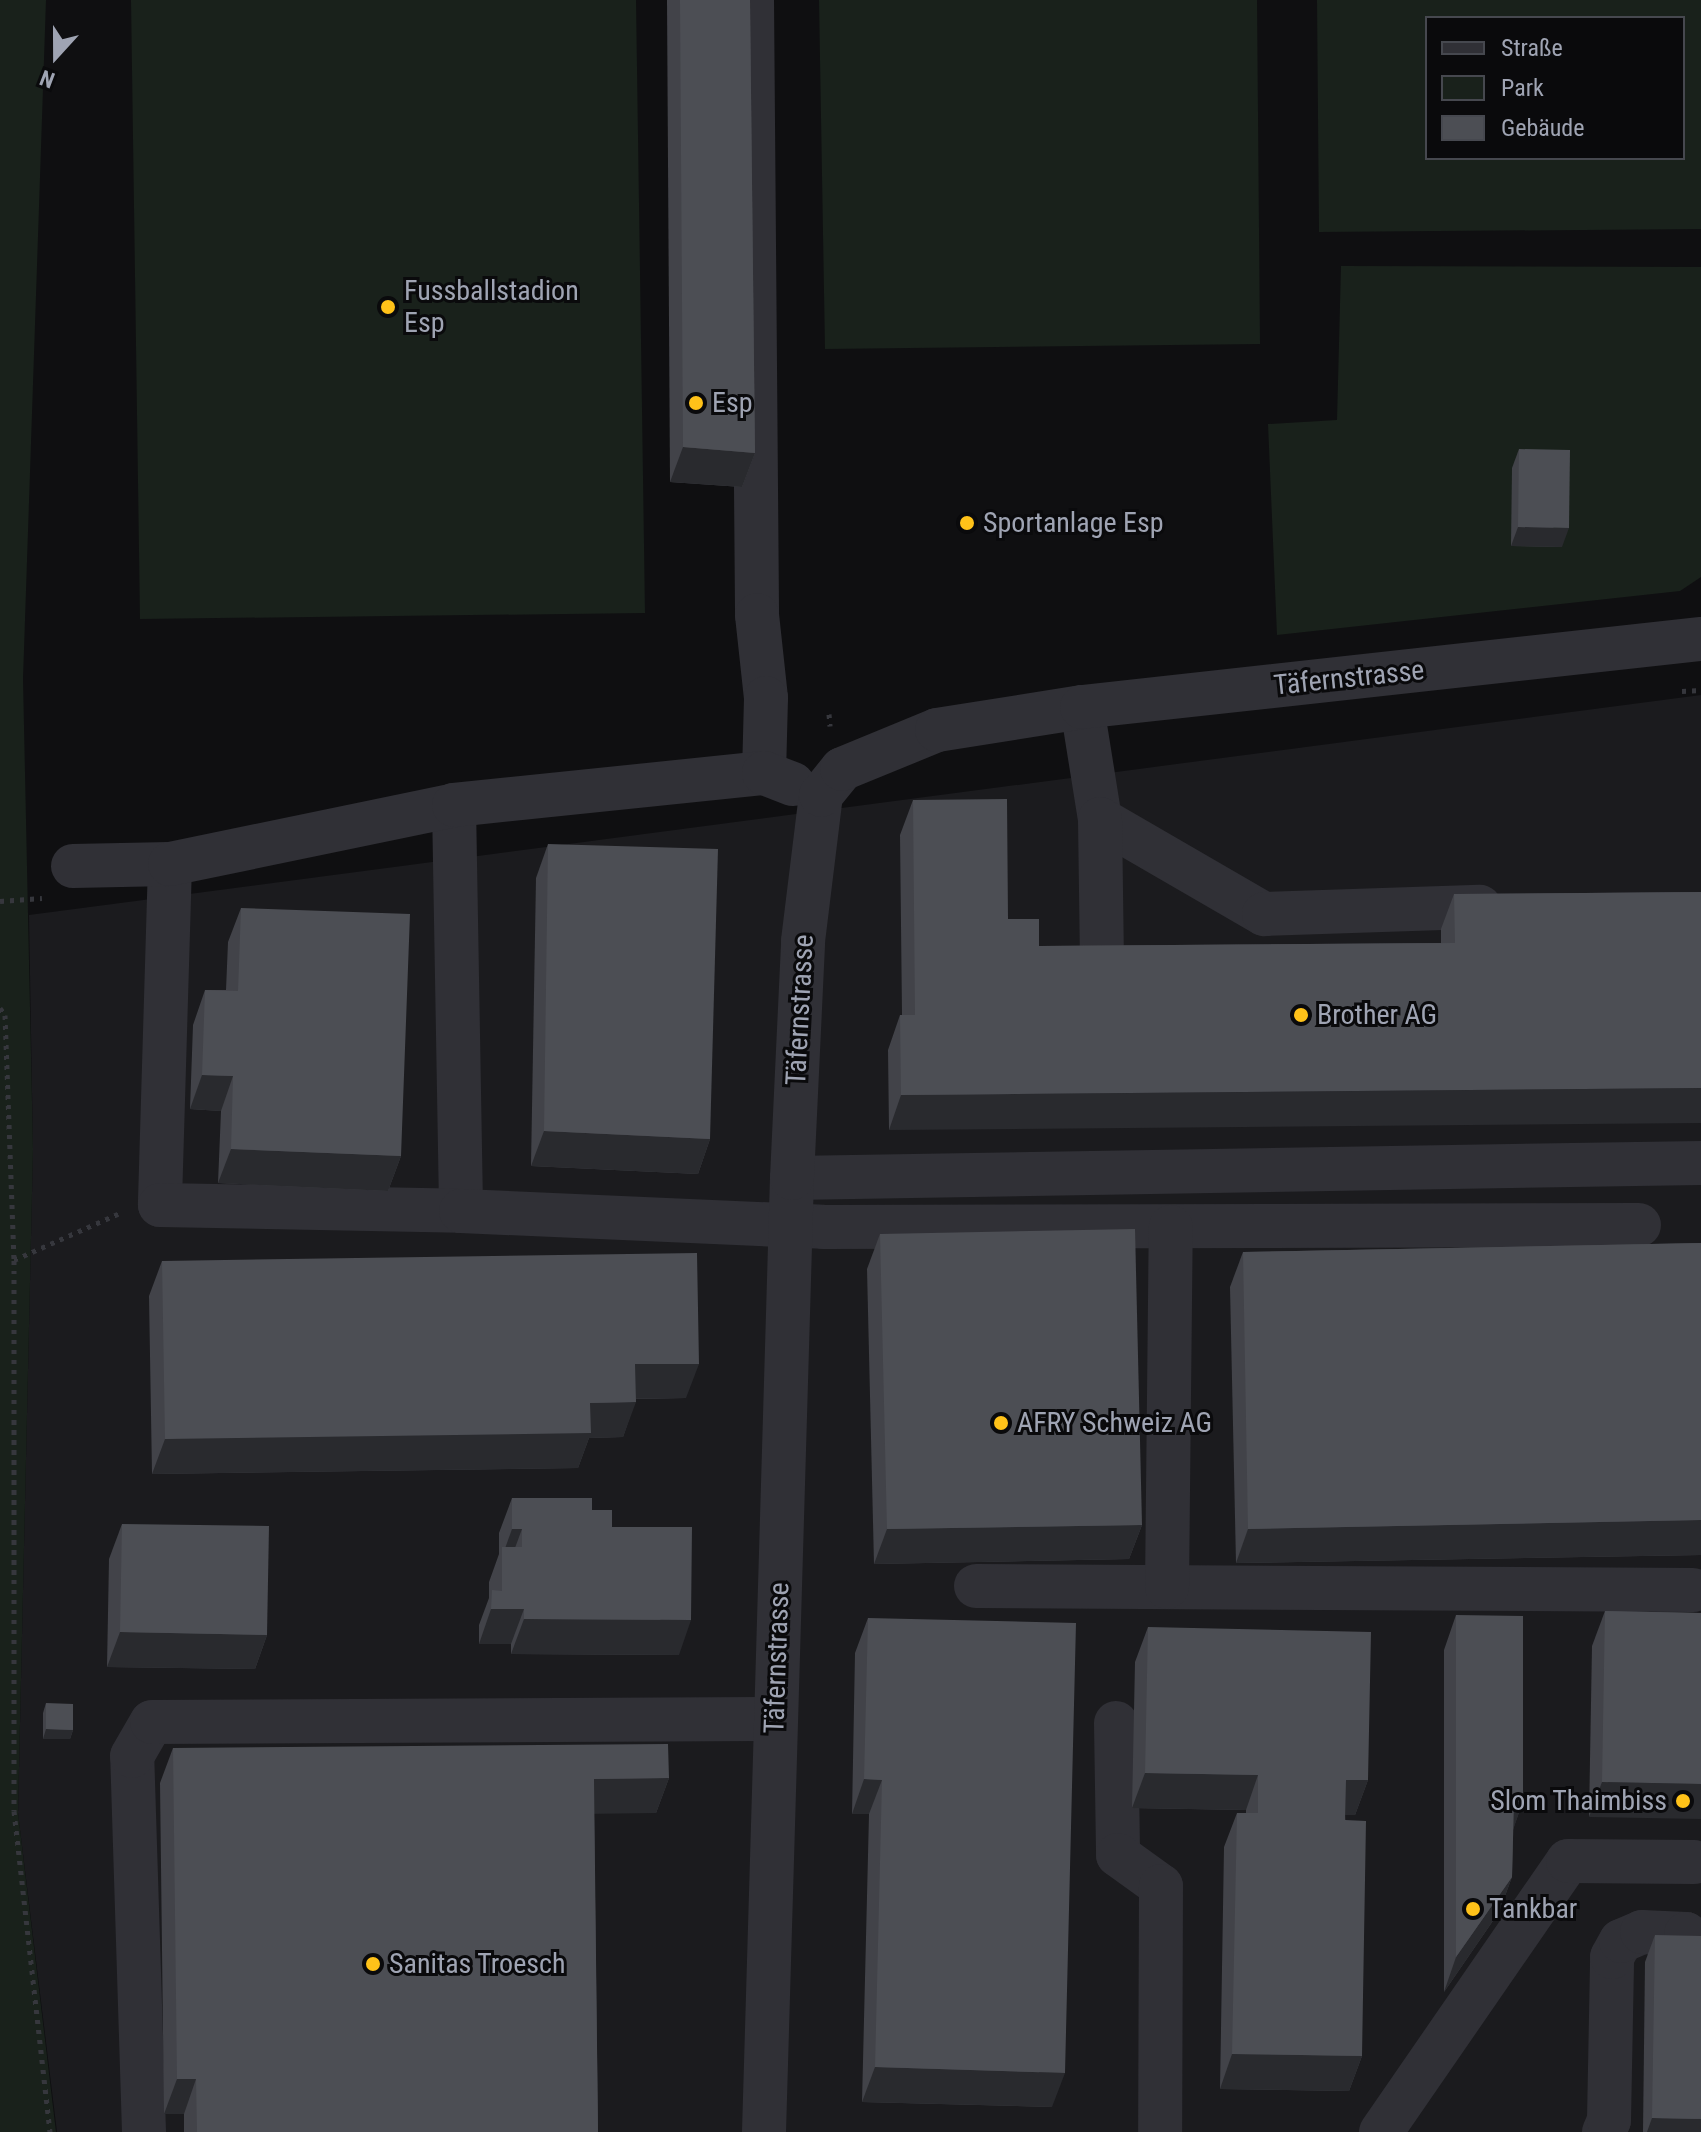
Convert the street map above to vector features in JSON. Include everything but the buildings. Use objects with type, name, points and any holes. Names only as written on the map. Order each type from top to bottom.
[{"type":"street","points":[[752,0],[757,615],[766,698],[764,773]]},
{"type":"street","name":"Täfernstrasse","points":[[764,2132],[792,1178],[803,941],[821,795],[842,769],[937,730],[1082,707],[1701,639]]},
{"type":"street","points":[[1082,707],[1100,819],[1102,954]]},
{"type":"street","points":[[73,866],[170,864],[454,805],[764,773],[821,795]]},
{"type":"street","points":[[454,805],[461,1211]]},
{"type":"street","points":[[1100,819],[1264,914],[1480,907]]},
{"type":"street","points":[[170,864],[160,1205],[461,1211],[791,1225],[1639,1225]]},
{"type":"street","points":[[792,1178],[1701,1163]]},
{"type":"street","points":[[1167,1587],[1171,1227]]},
{"type":"street","points":[[976,1586],[1693,1590]]},
{"type":"street","points":[[144,2132],[132,1756],[152,1722],[775,1719]]},
{"type":"street","points":[[1116,1723],[1118,1855],[1161,1886],[1160,2132]]},
{"type":"street","points":[[1381,2132],[1568,1861],[1694,1862]]},
{"type":"street","points":[[1604,2132],[1609,2120],[1612,1957],[1621,1941],[1642,1932],[1686,1934],[1701,1945]]},
{"type":"path","points":[[0,1008],[5,1015],[14,1260],[14,1811],[50,2132]]},
{"type":"path","points":[[14,1260],[100,1218],[160,1205]]},
{"type":"shaded area","points":[[1701,695],[1701,2132],[57,2132],[18,1813],[33,1149],[29,915]]},
{"type":"green space","points":[[0,0],[46,0],[23,679],[33,1149],[18,1813],[56,2132],[0,2132]]},
{"type":"green space","name":"Fussballstadion Esp","points":[[131,0],[636,0],[645,613],[140,619]]},
{"type":"green space","points":[[819,0],[1257,0],[1260,344],[825,349]]},
{"type":"green space","points":[[1317,0],[1701,0],[1701,229],[1319,232]]},
{"type":"green space","points":[[1341,266],[1701,267],[1701,577],[1680,591],[1277,635],[1268,424],[1337,420]]},
{"type":"place","name":"Fussballstadion Esp","points":[[388,307]]},
{"type":"place","name":"Esp","points":[[696,403]]},
{"type":"place","name":"Sportanlage Esp","points":[[967,523]]},
{"type":"place","name":"Brother AG","points":[[1301,1015]]},
{"type":"place","name":"AFRY Schweiz AG","points":[[1001,1423]]},
{"type":"place","name":"Slom Thaimbiss","points":[[1683,1801]]},
{"type":"place","name":"Tankbar","points":[[1473,1909]]},
{"type":"place","name":"Sanitas Troesch","points":[[373,1964]]}]
